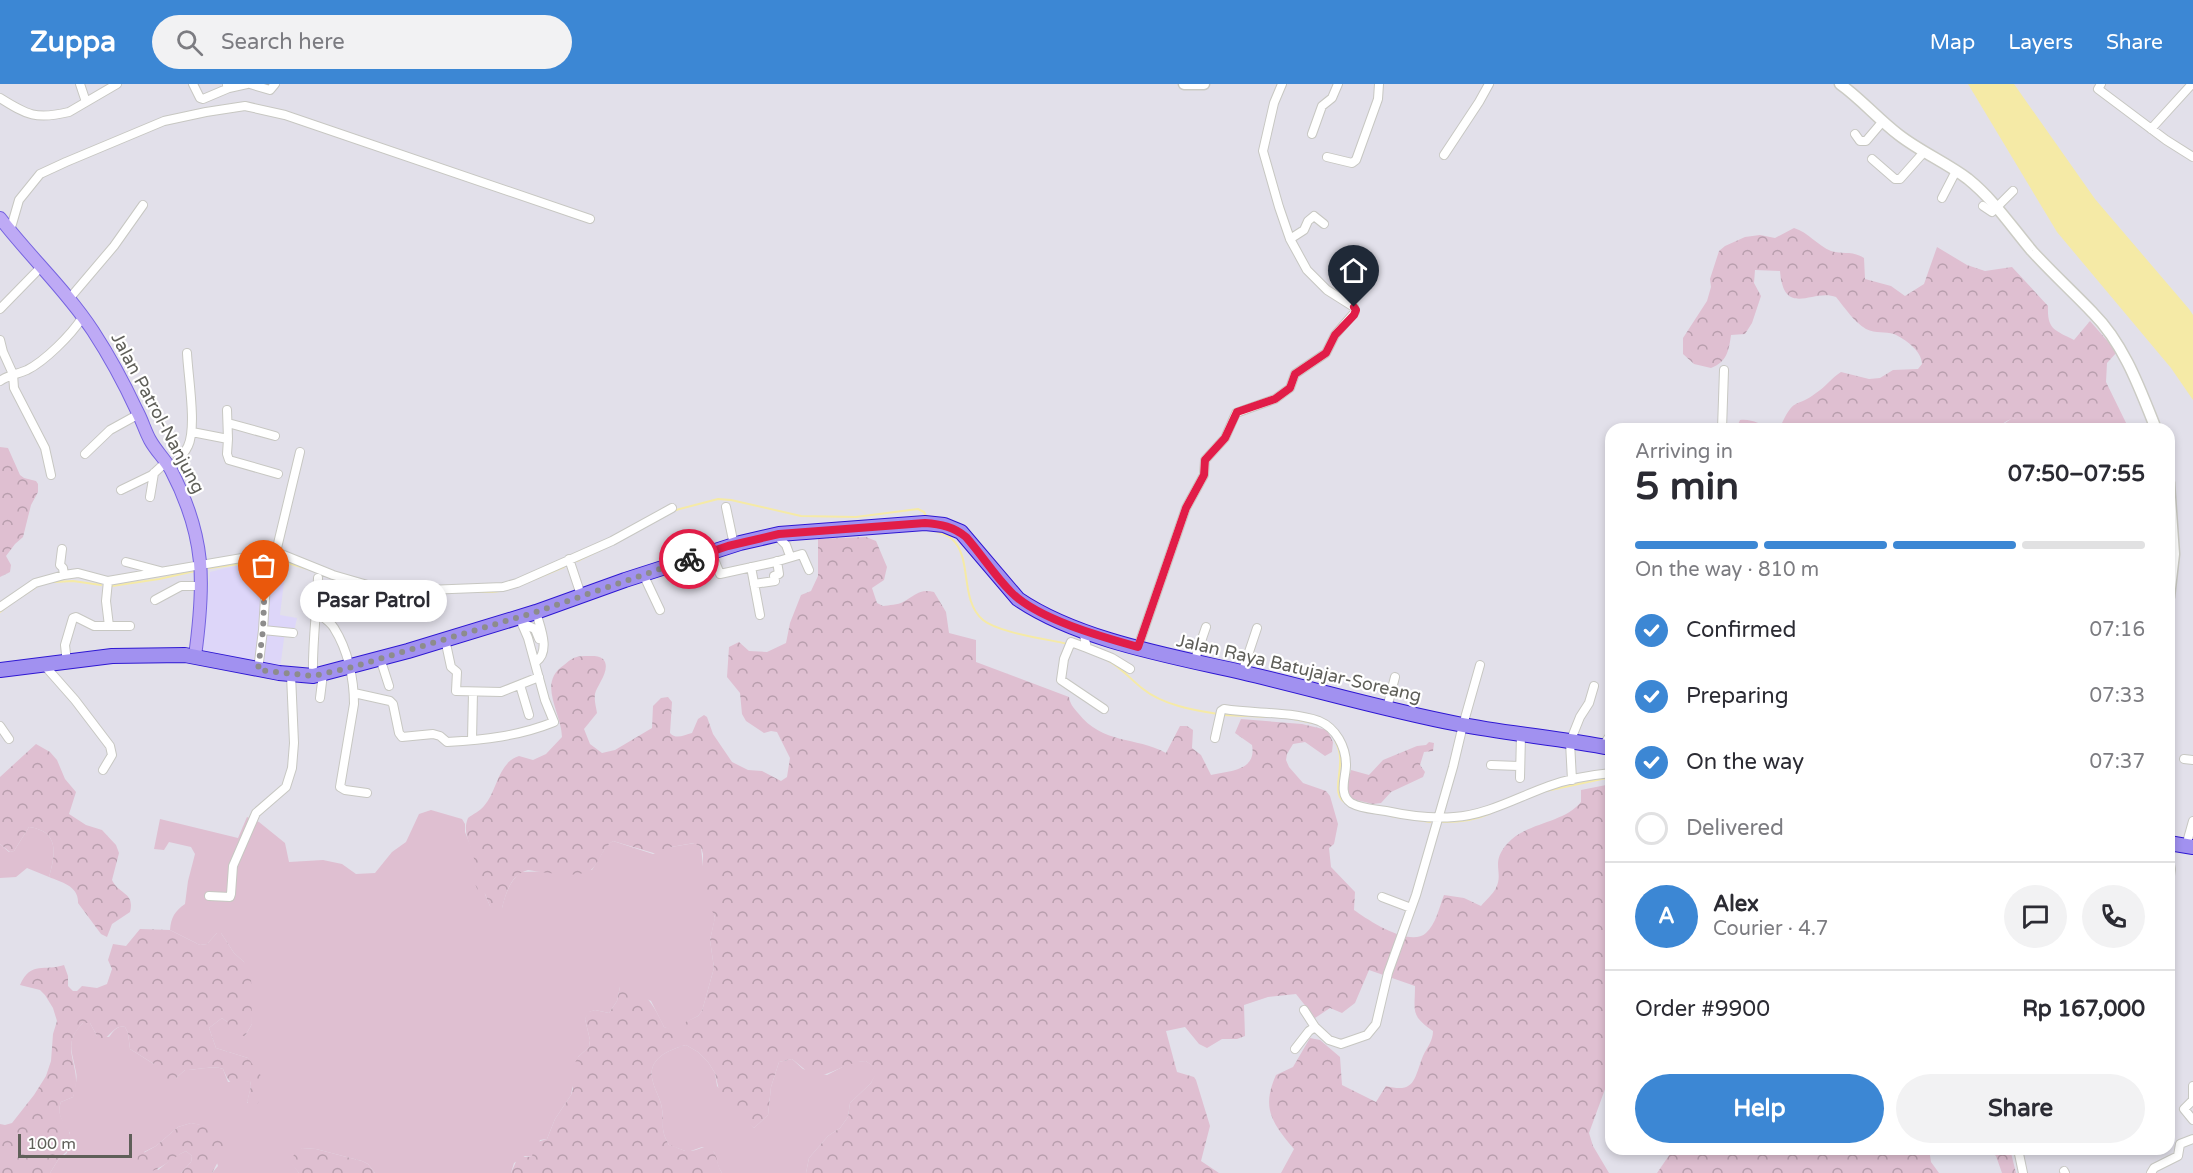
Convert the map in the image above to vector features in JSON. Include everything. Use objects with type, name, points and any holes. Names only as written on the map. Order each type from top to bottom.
[{"type":"highway","name":"Jalan Raya Batujajar-Soreang","points":[[0,670],[112,657],[195,656],[258,670],[291,675],[318,675],[521,620],[581,595],[734,545],[776,535],[925,523],[944,525],[961,532],[1018,598],[1027,605],[1083,631],[1194,663],[1387,708],[1463,724],[1605,747]]},
{"type":"highway","points":[[2175,844],[2190,847]]},
{"type":"main road","name":"Jalan Patrol-Nanjung","points":[[0,218],[69,299],[107,353],[139,414],[149,440],[168,465],[194,521],[202,568],[195,656]]},
{"type":"street","points":[[80,84],[86,102]]},
{"type":"street","points":[[0,98],[20,111],[35,116],[69,112],[117,84]]},
{"type":"street","points":[[193,84],[203,99],[228,86],[248,84],[270,90],[275,84]]},
{"type":"street","points":[[1184,84],[1204,84]]},
{"type":"street","points":[[1138,647],[1186,508],[1204,475],[1207,456],[1225,438],[1236,414],[1249,407],[1275,399],[1290,388],[1295,374],[1326,353],[1335,335],[1355,312],[1354,307],[1327,290],[1315,279],[1302,262],[1290,238],[1263,151],[1274,103],[1282,84]]},
{"type":"street","points":[[1312,134],[1322,106],[1332,98],[1338,84]]},
{"type":"street","points":[[1327,157],[1354,163],[1378,99],[1379,84]]},
{"type":"street","points":[[1444,155],[1489,84]]},
{"type":"street","points":[[1840,84],[1853,93],[1882,121],[1924,152],[1967,178],[1987,205],[2094,313],[2129,365],[2153,423]]},
{"type":"street","points":[[2101,84],[2098,89],[2193,157]]},
{"type":"street","points":[[2151,129],[2191,84]]},
{"type":"street","points":[[10,231],[19,200],[40,174],[164,121],[244,106],[285,116],[590,219]]},
{"type":"street","points":[[1855,134],[1860,141],[1866,141],[1882,121]]},
{"type":"street","points":[[1872,159],[1895,180],[1899,179],[1924,152]]},
{"type":"street","points":[[1942,198],[1956,171]]},
{"type":"street","points":[[1987,205],[2013,191]]},
{"type":"street","points":[[69,299],[114,246],[143,205]]},
{"type":"street","points":[[1290,238],[1304,230],[1308,221],[1314,216],[1324,224]]},
{"type":"street","points":[[0,309],[41,267]]},
{"type":"street","points":[[0,381],[29,369],[41,361],[75,329],[82,318]]},
{"type":"street","points":[[0,340],[13,374],[14,388],[45,448],[51,475]]},
{"type":"street","points":[[121,490],[181,457],[188,446],[192,432],[187,353]]},
{"type":"street","points":[[1722,423],[1724,370]]},
{"type":"street","points":[[227,410],[226,454],[229,460],[278,474]]},
{"type":"street","points":[[85,454],[110,430],[139,414]]},
{"type":"street","points":[[228,423],[275,436]]},
{"type":"street","points":[[192,432],[228,439]]},
{"type":"street","points":[[276,552],[300,452]]},
{"type":"street","points":[[150,497],[154,473]]},
{"type":"street","points":[[726,507],[734,545]]},
{"type":"street","points":[[0,607],[35,583],[64,575],[85,574],[108,581],[202,568],[276,552],[333,575],[385,590],[503,587],[517,584],[612,541],[672,508]]},
{"type":"street","points":[[776,535],[786,545],[790,556]]},
{"type":"street","points":[[62,549],[60,565],[64,575]]},
{"type":"street","points":[[711,552],[720,574],[803,554],[809,570]]},
{"type":"street","points":[[569,560],[581,595]]},
{"type":"street","points":[[754,584],[775,581],[774,576],[779,574],[777,561]]},
{"type":"street","points":[[126,562],[165,572]]},
{"type":"street","points":[[751,567],[760,615]]},
{"type":"street","points":[[643,574],[660,610]]},
{"type":"street","points":[[318,578],[316,629],[312,640],[320,698]]},
{"type":"street","points":[[108,581],[106,602],[109,627]]},
{"type":"street","points":[[258,670],[266,583]]},
{"type":"street","points":[[155,600],[181,586],[202,586]]},
{"type":"street","points":[[316,612],[333,626],[347,655],[354,693],[340,787],[367,794]]},
{"type":"street","points":[[536,612],[543,640],[541,658],[536,662]]},
{"type":"street","points":[[67,663],[65,645],[73,618],[76,617],[94,626],[130,626]]},
{"type":"street","points":[[521,620],[534,629],[539,639],[543,640]]},
{"type":"street","points":[[354,693],[390,700],[402,737],[433,734],[447,742],[497,738],[534,730],[554,722],[521,620]]},
{"type":"street","points":[[1194,663],[1206,627]]},
{"type":"street","points":[[1242,673],[1257,628]]},
{"type":"street","points":[[263,630],[292,633]]},
{"type":"street","points":[[1083,631],[1087,648]]},
{"type":"street","points":[[445,639],[451,667],[458,672],[455,690],[501,692],[539,677]]},
{"type":"street","points":[[1104,709],[1061,680],[1069,645],[1087,648],[1112,658],[1130,669]]},
{"type":"street","points":[[380,658],[389,686]]},
{"type":"street","points":[[1304,1010],[1315,1028],[1329,1040],[1341,1044],[1367,1035],[1372,1030],[1379,1015],[1388,973],[1411,908],[1453,767],[1480,665]]},
{"type":"street","points":[[45,666],[82,708],[111,746],[112,755],[103,770]]},
{"type":"street","points":[[209,896],[230,897],[233,866],[256,813],[286,787],[292,768],[293,751],[291,675]]},
{"type":"street","points":[[1387,708],[1395,677]]},
{"type":"street","points":[[520,685],[529,715]]},
{"type":"street","points":[[1572,780],[1570,742],[1580,717],[1589,703],[1594,686]]},
{"type":"street","points":[[472,740],[474,692]]},
{"type":"street","points":[[1215,738],[1224,709],[1283,715],[1319,722],[1335,731],[1340,742],[1346,766],[1345,797],[1364,808],[1408,816],[1437,818],[1476,813],[1551,785],[1605,774]]},
{"type":"street","points":[[0,726],[9,739]]},
{"type":"street","points":[[1520,778],[1521,734]]},
{"type":"street","points":[[2184,759],[2193,760]]},
{"type":"street","points":[[1491,765],[1519,766]]},
{"type":"street","points":[[2190,847],[2193,821]]},
{"type":"street","points":[[1382,897],[1411,908]]},
{"type":"street","points":[[1295,1049],[1309,1031],[1315,1028]]},
{"type":"street","points":[[2193,1086],[2193,1099],[2184,1109],[2193,1120]]},
{"type":"street","points":[[2151,1173],[2154,1168],[2178,1156],[2180,1144],[2193,1139]]},
{"type":"street","points":[[2019,1155],[2023,1173]]},
{"type":"shaded area","points":[[1968,84],[2014,84],[2095,199],[2189,309],[2193,315],[2193,400],[2171,368],[2057,232]]},
{"type":"shaded area","points":[[272,560],[286,565],[280,615],[297,618],[294,632],[285,631],[280,669],[202,650],[210,572]]},
{"type":"green space","points":[[1794,228],[1831,251],[1855,254],[1864,258],[1865,279],[1891,286],[1905,296],[1924,284],[1937,247],[1967,265],[1985,271],[2012,267],[2048,306],[2049,320],[2053,328],[2074,340],[2090,321],[2117,352],[2107,363],[2106,382],[2126,423],[2026,423],[2015,418],[2004,423],[1782,423],[1793,406],[1820,391],[1841,372],[1869,379],[1880,378],[1893,370],[1918,369],[1922,364],[1916,350],[1908,342],[1894,334],[1866,329],[1854,319],[1836,297],[1827,295],[1793,298],[1787,294],[1783,286],[1780,271],[1755,270],[1754,283],[1761,296],[1752,323],[1745,334],[1731,335],[1724,359],[1711,368],[1694,364],[1683,354],[1683,338],[1707,301],[1711,287],[1710,279],[1719,251],[1745,237],[1760,235],[1775,238]]},
{"type":"green space","points":[[2011,419],[2024,419],[2028,423],[2005,423]]},
{"type":"green space","points":[[1740,420],[1758,423],[1739,423]]},
{"type":"green space","points":[[0,447],[8,448],[20,475],[36,481],[38,492],[31,505],[23,537],[6,556],[11,565],[10,572],[0,577]]},
{"type":"green space","points":[[866,537],[876,541],[887,567],[884,580],[872,588],[877,603],[883,606],[896,604],[921,592],[934,592],[946,612],[949,633],[976,640],[976,662],[1069,697],[1073,707],[1098,730],[1166,753],[1180,726],[1187,726],[1193,730],[1192,748],[1201,755],[1211,775],[1233,771],[1246,765],[1250,760],[1252,745],[1235,733],[1241,719],[1302,724],[1327,730],[1333,742],[1332,752],[1325,756],[1305,742],[1293,744],[1286,760],[1303,783],[1326,791],[1330,796],[1338,824],[1334,844],[1329,848],[1331,867],[1355,892],[1354,910],[1379,926],[1400,935],[1419,937],[1426,933],[1435,920],[1444,895],[1464,898],[1481,906],[1496,888],[1499,877],[1499,857],[1507,844],[1524,831],[1565,815],[1581,802],[1581,790],[1605,785],[1605,1089],[1589,1133],[1593,1146],[1609,1173],[1281,1173],[1294,1149],[1271,1115],[1269,1097],[1276,1075],[1293,1067],[1310,1038],[1320,1040],[1340,1057],[1342,1085],[1376,1102],[1386,1086],[1403,1088],[1409,1086],[1431,1041],[1433,1031],[1420,1021],[1415,1012],[1415,986],[1369,970],[1355,1003],[1342,1013],[1330,1008],[1315,1018],[1296,994],[1268,997],[1244,1005],[1245,1036],[1237,1039],[1222,1039],[1207,1048],[1199,1044],[1185,1027],[1166,1031],[1177,1072],[1194,1077],[1196,1080],[1210,1126],[1201,1161],[1219,1173],[806,1173],[809,1158],[828,1136],[840,1128],[848,1117],[850,1103],[871,1083],[877,1070],[866,1061],[814,1077],[792,1059],[779,1062],[771,1087],[768,1115],[754,1128],[721,1099],[715,1073],[708,1062],[686,1045],[660,1057],[653,1067],[653,1082],[661,1105],[664,1134],[669,1145],[683,1150],[692,1151],[706,1147],[712,1150],[722,1173],[511,1173],[518,1157],[532,1157],[534,1143],[547,1139],[555,1119],[571,1095],[573,1089],[569,1074],[578,1057],[589,1047],[590,1040],[585,1019],[588,1012],[595,1010],[609,1013],[617,1001],[620,987],[627,984],[646,997],[664,1027],[671,1029],[698,1016],[702,1011],[714,968],[710,940],[715,917],[703,892],[703,854],[701,847],[694,843],[671,847],[660,855],[613,841],[588,872],[572,874],[528,870],[522,872],[510,885],[502,908],[496,910],[490,906],[485,894],[478,891],[473,879],[475,862],[466,833],[468,818],[484,806],[506,764],[519,756],[533,760],[546,754],[562,737],[552,698],[552,680],[556,672],[573,658],[582,656],[599,657],[603,659],[606,667],[595,694],[597,713],[584,729],[590,744],[602,753],[615,750],[652,728],[653,706],[661,698],[668,697],[672,702],[670,733],[672,735],[692,733],[698,719],[704,715],[707,717],[713,734],[732,762],[748,770],[762,771],[781,781],[787,777],[790,758],[777,732],[764,733],[746,721],[742,714],[740,693],[727,677],[729,647],[739,642],[749,651],[767,652],[786,643],[790,623],[801,595],[811,591],[818,576],[818,539]]},
{"type":"green space","points":[[1429,742],[1434,743],[1433,751],[1424,752],[1420,765],[1425,772],[1423,777],[1391,792],[1381,803],[1373,804],[1348,798],[1345,792],[1351,770],[1369,775],[1383,760]]},
{"type":"green space","points":[[36,744],[50,752],[57,760],[65,779],[76,792],[69,814],[86,825],[102,830],[116,845],[119,853],[112,880],[128,897],[131,905],[130,912],[112,924],[107,937],[101,934],[78,903],[76,892],[64,883],[49,877],[54,852],[53,844],[46,833],[29,827],[14,851],[10,852],[0,844],[0,777]]},
{"type":"green space","points":[[431,810],[462,819],[475,857],[476,873],[490,906],[502,908],[511,883],[521,872],[592,870],[607,845],[613,841],[653,854],[671,847],[695,843],[701,847],[704,876],[715,918],[710,940],[714,968],[702,1011],[698,1016],[671,1030],[664,1027],[651,1001],[620,987],[617,1001],[609,1013],[595,1010],[589,1012],[585,1019],[590,1040],[589,1047],[578,1057],[571,1095],[555,1119],[547,1139],[540,1140],[532,1157],[525,1156],[514,1163],[511,1173],[375,1173],[368,1164],[362,1161],[316,1149],[302,1148],[291,1162],[299,1173],[212,1173],[218,1166],[205,1126],[191,1123],[178,1127],[156,1146],[144,1152],[158,1170],[186,1151],[192,1156],[191,1162],[181,1173],[50,1173],[58,1160],[67,1153],[70,1133],[59,1110],[61,1102],[73,1097],[76,1075],[71,1046],[77,1029],[83,1023],[90,1023],[97,1036],[109,1037],[118,1028],[125,1027],[130,1049],[176,1078],[185,1070],[215,1067],[223,1069],[228,1082],[250,1081],[247,1103],[258,1103],[248,1058],[216,1048],[209,1028],[222,1018],[245,1036],[252,1024],[244,962],[234,953],[221,933],[217,933],[207,944],[200,945],[170,930],[174,915],[185,904],[195,854],[191,847],[169,842],[164,850],[154,849],[160,819],[238,838],[247,817],[259,822],[285,843],[289,862],[323,860],[342,864],[356,874],[375,873],[392,852],[406,842],[419,814]]},
{"type":"green space","points":[[29,827],[46,833],[53,844],[54,852],[49,877],[27,868],[16,877],[0,878],[0,844],[9,852],[14,851]]},
{"type":"green space","points":[[140,929],[170,930],[200,945],[207,944],[217,933],[221,933],[234,953],[244,962],[251,975],[252,1024],[245,1036],[230,1036],[227,1022],[222,1018],[209,1028],[216,1048],[248,1058],[262,1077],[263,1084],[258,1103],[252,1107],[247,1102],[250,1081],[230,1082],[223,1069],[219,1068],[185,1070],[176,1078],[162,1082],[155,1071],[154,1064],[130,1049],[125,1027],[118,1027],[103,1039],[97,1036],[90,1023],[83,1023],[75,1033],[72,1042],[71,1050],[76,1076],[73,1097],[61,1102],[59,1111],[70,1133],[71,1147],[58,1160],[50,1173],[0,1173],[0,1124],[12,1123],[46,1076],[51,1061],[53,1034],[57,1021],[53,1008],[40,990],[20,985],[24,977],[39,968],[64,965],[68,976],[68,986],[73,991],[77,991],[82,986],[97,988],[107,984],[112,969],[108,960],[113,944],[126,946]]},
{"type":"green space","points":[[686,1045],[708,1062],[715,1073],[717,1086],[754,1128],[768,1115],[771,1087],[779,1062],[792,1059],[803,1069],[827,1075],[852,1062],[866,1061],[878,1070],[871,1083],[850,1103],[848,1117],[840,1128],[828,1136],[809,1158],[806,1173],[722,1173],[714,1152],[702,1147],[688,1152],[669,1145],[664,1134],[661,1105],[653,1082],[653,1067],[666,1053]]},
{"type":"green space","points":[[191,1123],[224,1129],[229,1141],[212,1173],[181,1173],[191,1162],[192,1156],[186,1151],[156,1169],[145,1173],[141,1170],[137,1164],[138,1156],[156,1146],[178,1127]]},
{"type":"green space","points":[[302,1148],[316,1149],[362,1161],[368,1164],[375,1173],[299,1173],[290,1162],[296,1151]]},
{"type":"green space","points":[[1669,1155],[1930,1155],[1931,1162],[1939,1173],[1657,1173]]},
{"type":"green space","points":[[2012,1155],[2016,1173],[2002,1173],[1996,1156]]},
{"type":"waterway","points":[[672,511],[718,499],[801,516],[856,517],[918,509],[926,516]]},
{"type":"waterway","points":[[930,529],[950,537],[958,547],[965,568],[971,602],[983,620],[1000,629],[1068,644]]},
{"type":"waterway","points":[[577,561],[623,539]]},
{"type":"waterway","points":[[203,569],[274,559],[315,571]]},
{"type":"waterway","points":[[525,583],[564,567]]},
{"type":"waterway","points":[[112,586],[195,571]]},
{"type":"waterway","points":[[54,582],[73,581],[101,585]]},
{"type":"waterway","points":[[24,595],[39,585]]},
{"type":"waterway","points":[[476,592],[500,591]]},
{"type":"waterway","points":[[0,612],[14,601]]},
{"type":"waterway","points":[[1107,660],[1151,695],[1189,709],[1218,714]]},
{"type":"waterway","points":[[1223,715],[1271,717]]},
{"type":"waterway","points":[[1289,718],[1313,723]]},
{"type":"waterway","points":[[1335,740],[1340,758],[1338,792],[1343,801],[1348,804]]},
{"type":"waterway","points":[[1546,791],[1605,778]]},
{"type":"waterway","points":[[1443,822],[1467,820],[1491,813]]},
{"type":"waterway","points":[[1391,816],[1403,818]]},
{"type":"waterway","points":[[1412,819],[1430,822]]},
{"type":"way so far","points":[[264,602],[258,670],[313,676],[349,668],[536,612],[689,559]]},
{"type":"place","name":"Pasar Patrol","points":[[264,602]]},
{"type":"route","points":[[689,559],[728,546],[779,534],[925,523],[944,525],[961,532],[1010,592],[1027,605],[1083,631],[1138,647],[1186,508],[1204,475],[1207,456],[1225,438],[1237,412],[1275,399],[1290,388],[1295,374],[1326,353],[1339,330],[1354,315],[1356,310],[1354,307]]}]
